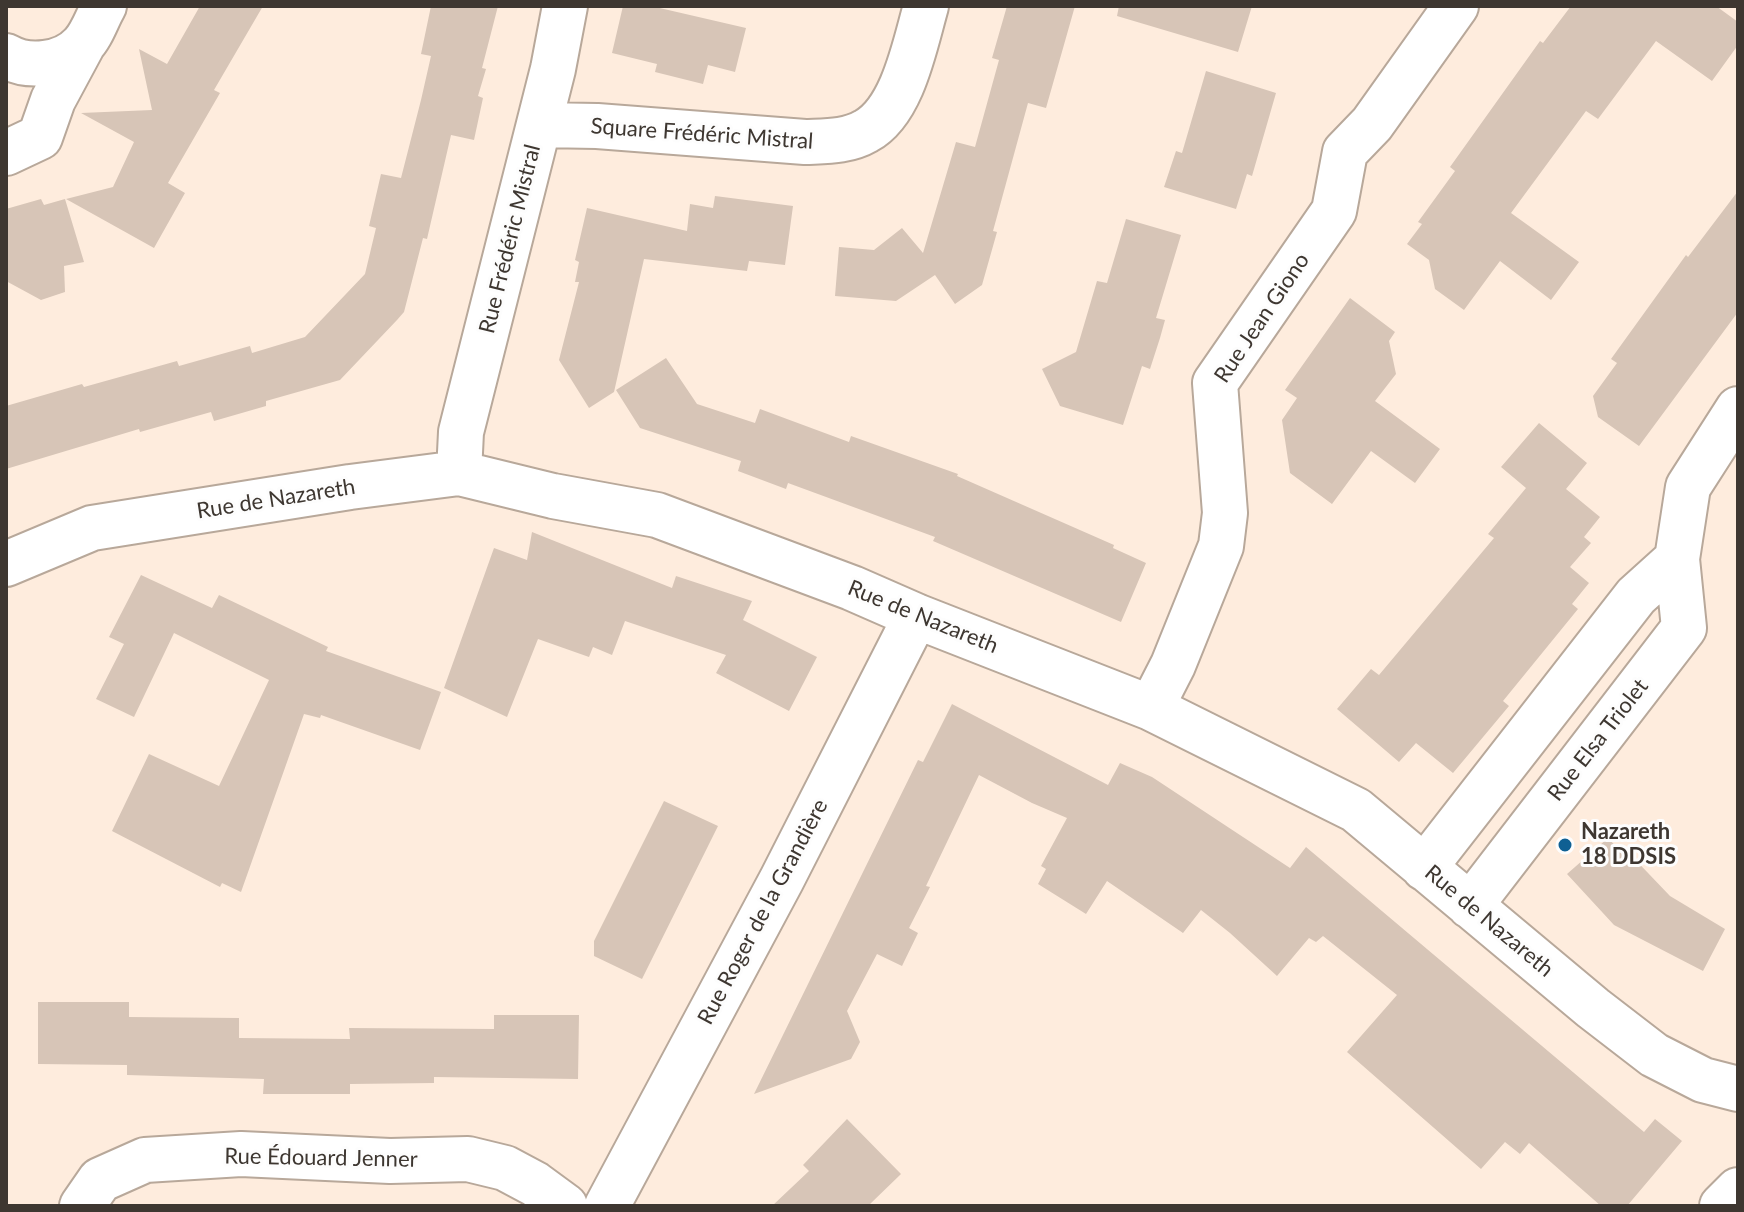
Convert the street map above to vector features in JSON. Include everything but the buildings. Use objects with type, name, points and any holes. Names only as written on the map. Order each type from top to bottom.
[{"type":"street","points":[[6,153],[40,137],[53,100],[104,6]]},
{"type":"street","name":"Rue Frédéric Mistral","points":[[459,473],[461,432],[539,125],[565,6]]},
{"type":"street","name":"Square Frédéric Mistral","points":[[539,125],[597,126],[805,142],[849,138],[865,132],[882,119],[890,106],[910,60],[926,6]]},
{"type":"street","name":"Rue Jean Giono","points":[[1151,708],[1173,665],[1221,546],[1225,513],[1215,383],[1334,211],[1345,152],[1372,124],[1456,6]]},
{"type":"street","points":[[6,56],[40,65],[82,46]]},
{"type":"street","name":"Rue Elsa Triolet","points":[[1470,906],[1684,628],[1677,559],[1688,487],[1738,409]]},
{"type":"street","name":"Rue de Nazareth","points":[[6,564],[92,528],[459,473],[553,496],[657,515],[852,588],[1151,708],[1356,810],[1593,1008],[1654,1055],[1703,1080],[1738,1089]]},
{"type":"street","points":[[1424,868],[1636,596],[1677,559]]},
{"type":"street","name":"Rue Roger de la Grandière","points":[[607,1206],[782,879],[916,616]]},
{"type":"street","name":"Rue Édouard Jenner","points":[[82,1206],[100,1180],[145,1160],[241,1154],[390,1161],[468,1159],[505,1168],[535,1184],[565,1206]]},
{"type":"street","points":[[1722,1206],[1738,1190]]},
{"type":"place","name":"Nazareth 18 DDSIS","points":[[1565,845]]}]
